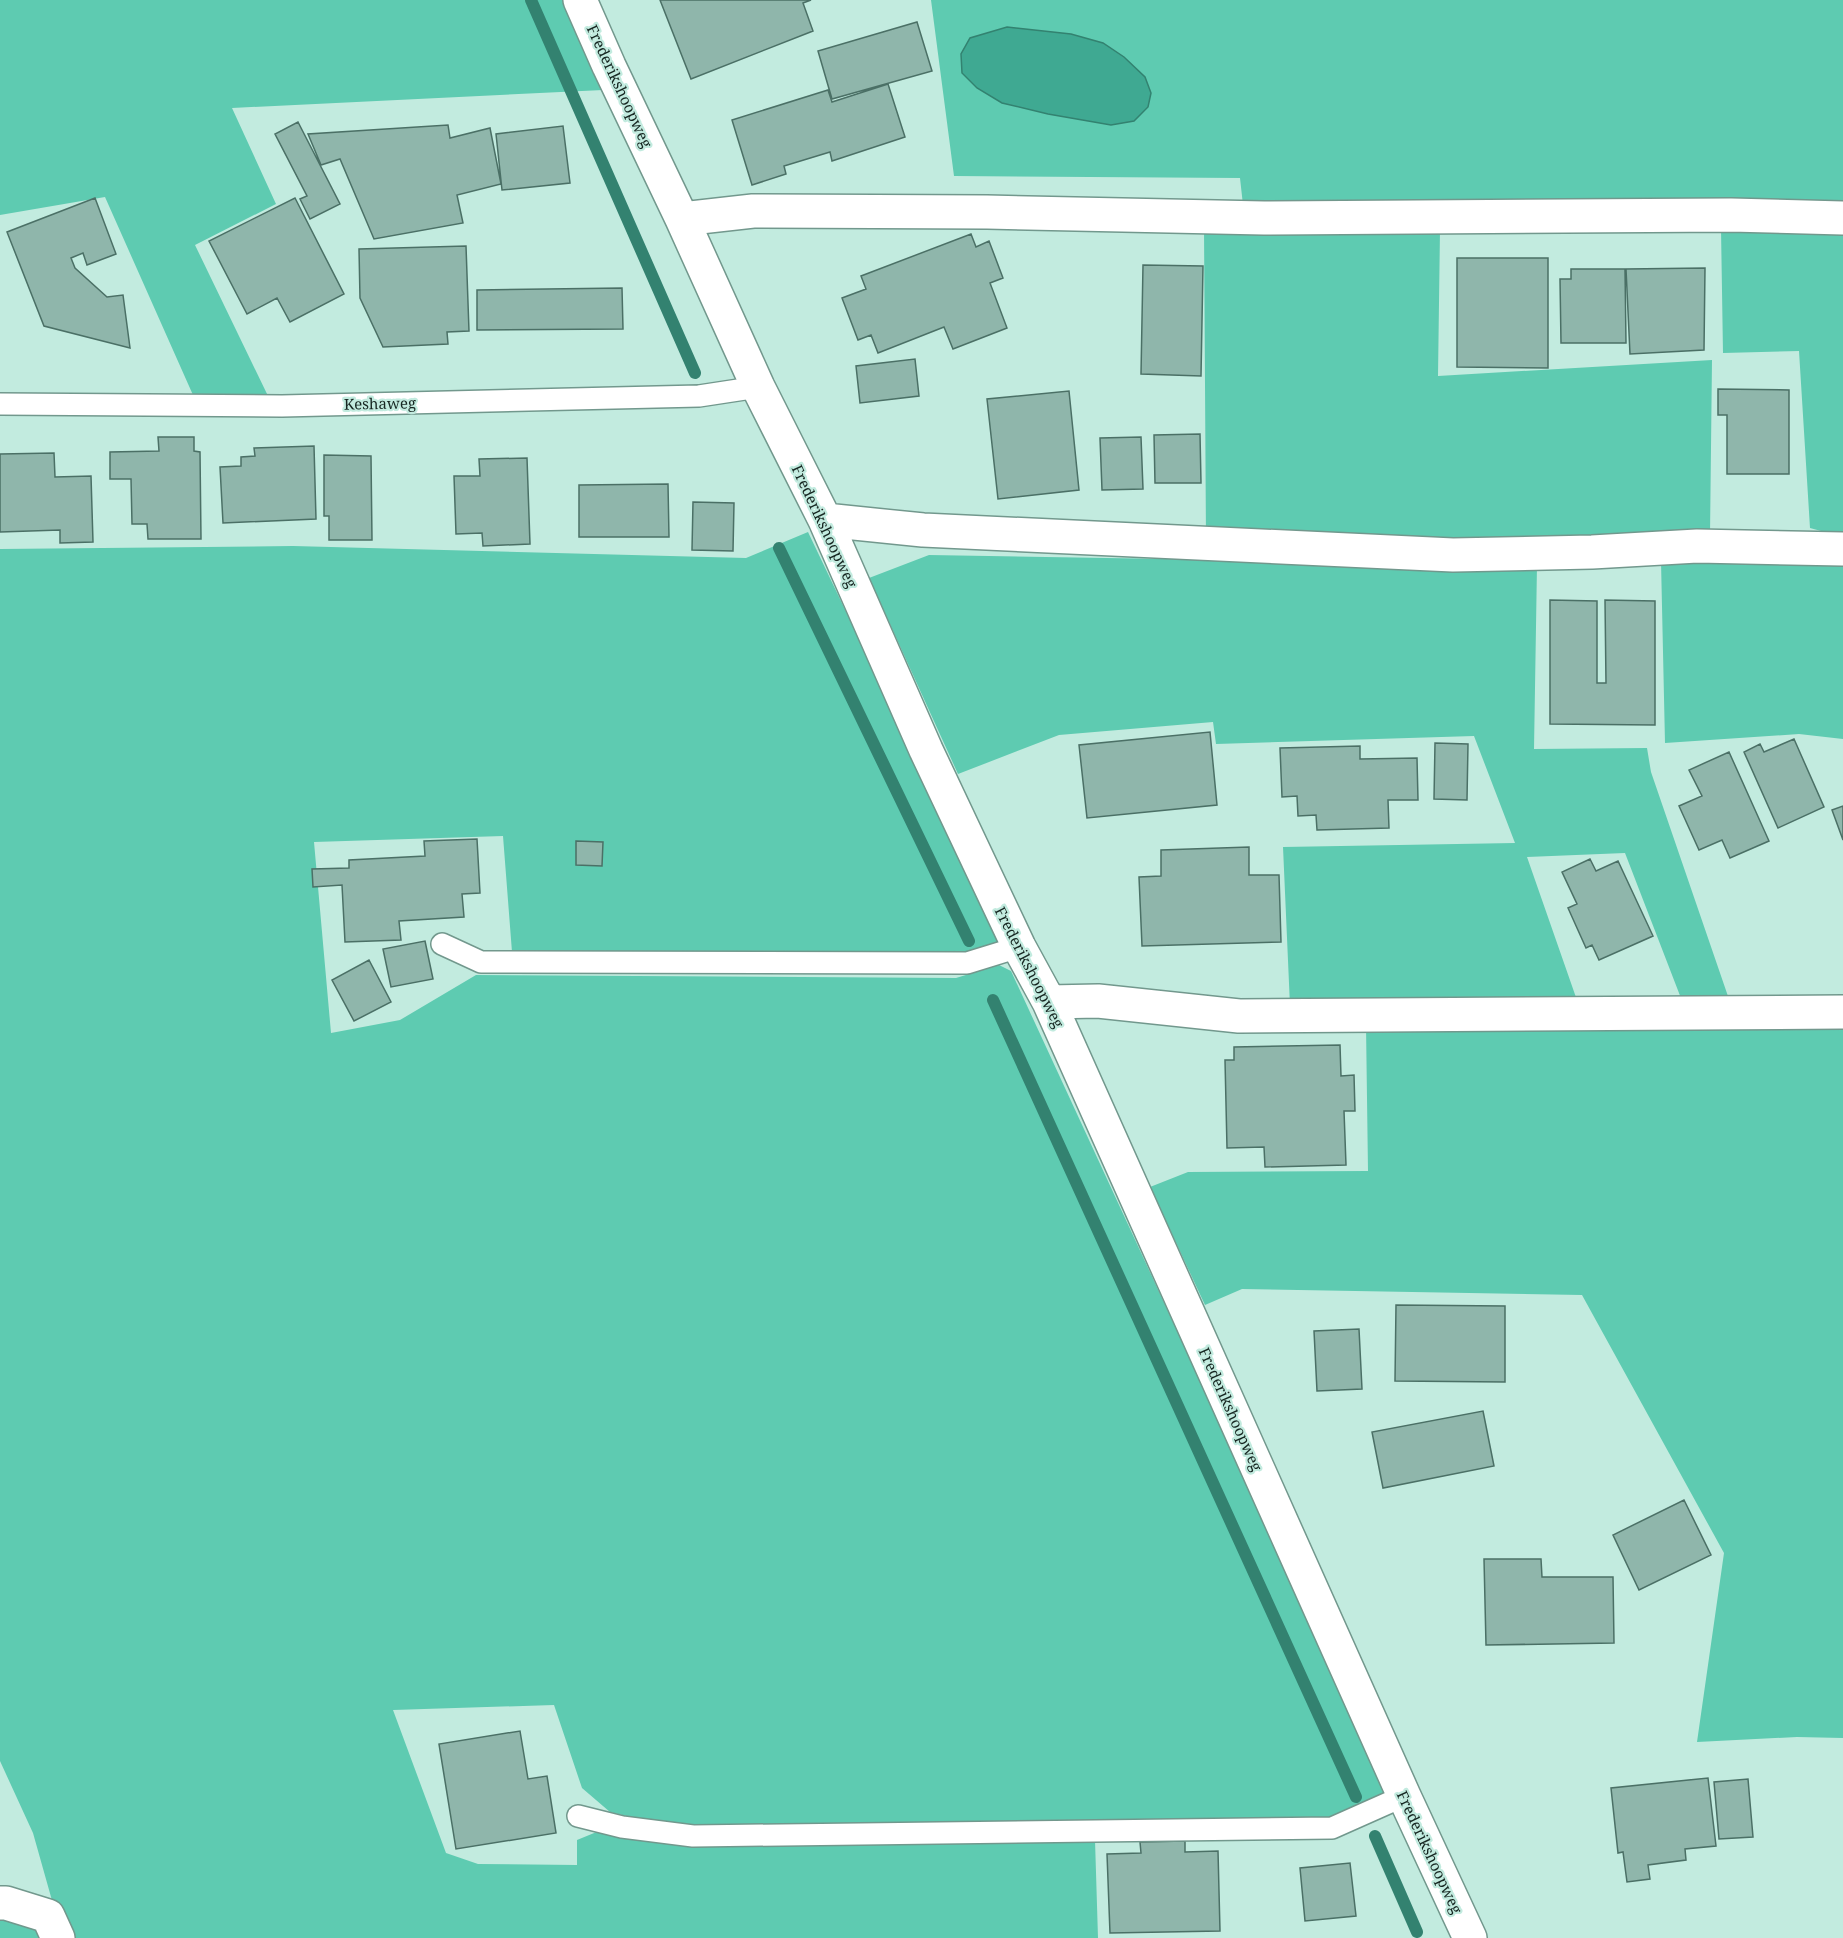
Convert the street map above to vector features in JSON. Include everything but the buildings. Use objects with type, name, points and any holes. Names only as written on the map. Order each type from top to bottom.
[{"type":"street","name":"Frederikshoopweg","points":[[580,0],[759,387],[825,520],[926,750],[1019,947],[1050,1002],[1468,1937]]},
{"type":"street","points":[[682,219],[753,211],[987,212],[1264,218],[1731,215],[1843,218]]},
{"type":"street","points":[[825,520],[923,530],[1453,555],[1592,552],[1698,546],[1843,549]]},
{"type":"street","points":[[1050,1002],[1098,1001],[1239,1016],[1843,1012]]},
{"type":"street","points":[[0,1903],[48,1916],[58,1938]]},
{"type":"lane","name":"Keshaweg","points":[[0,404],[318,405],[699,396],[759,387]]},
{"type":"lane","points":[[442,944],[481,962],[967,963],[1019,947]]},
{"type":"lane","points":[[578,1816],[622,1827],[693,1836],[1332,1828],[1404,1796]]},
{"type":"shaded area","points":[[0,0],[563,0],[603,90],[232,108],[276,204],[195,245],[268,396],[193,395],[105,197],[0,215]]},
{"type":"shaded area","points":[[931,0],[1843,0],[1843,207],[1243,205],[1240,178],[954,176]]},
{"type":"shaded area","points":[[1007,27],[1071,34],[1103,43],[1124,57],[1145,77],[1151,93],[1148,107],[1134,121],[1111,125],[1002,103],[977,88],[962,73],[961,54],[970,38]]},
{"type":"shaded area","points":[[1204,227],[1440,230],[1438,376],[1712,360],[1710,535],[1592,546],[1206,541]]},
{"type":"shaded area","points":[[1721,228],[1843,231],[1843,537],[1810,528],[1799,351],[1723,353]]},
{"type":"shaded area","points":[[808,532],[1000,934],[1000,943],[966,957],[512,952],[503,836],[314,842],[331,1033],[400,1020],[476,975],[956,978],[999,965],[1011,971],[1384,1779],[1386,1793],[1330,1819],[714,1827],[663,1825],[610,1812],[582,1788],[554,1705],[393,1710],[446,1853],[478,1864],[577,1865],[577,1840],[599,1831],[622,1837],[685,1846],[1095,1840],[1098,1938],[71,1938],[53,1904],[33,1833],[0,1761],[0,549],[293,546],[746,558]]},
{"type":"shaded area","points":[[1843,554],[1843,739],[1799,734],[1665,743],[1661,561]]},
{"type":"shaded area","points":[[929,555],[1537,565],[1534,749],[1647,748],[1651,772],[1731,1005],[1684,1006],[1625,853],[1527,857],[1579,1006],[1290,1006],[1283,847],[1515,843],[1474,736],[1216,744],[1213,722],[1059,735],[958,774],[869,578]]},
{"type":"shaded area","points":[[1843,1024],[1843,1738],[1797,1737],[1697,1742],[1724,1553],[1582,1295],[1242,1289],[1205,1305],[1150,1187],[1188,1172],[1368,1171],[1366,1025]]},
{"type":"shaded area","points":[[0,1915],[34,1927],[47,1938],[0,1938]]},
{"type":"waterway","points":[[531,0],[695,373]]},
{"type":"waterway","points":[[779,548],[969,941]]},
{"type":"waterway","points":[[993,1000],[1356,1797]]},
{"type":"waterway","points":[[1375,1836],[1417,1932]]}]
